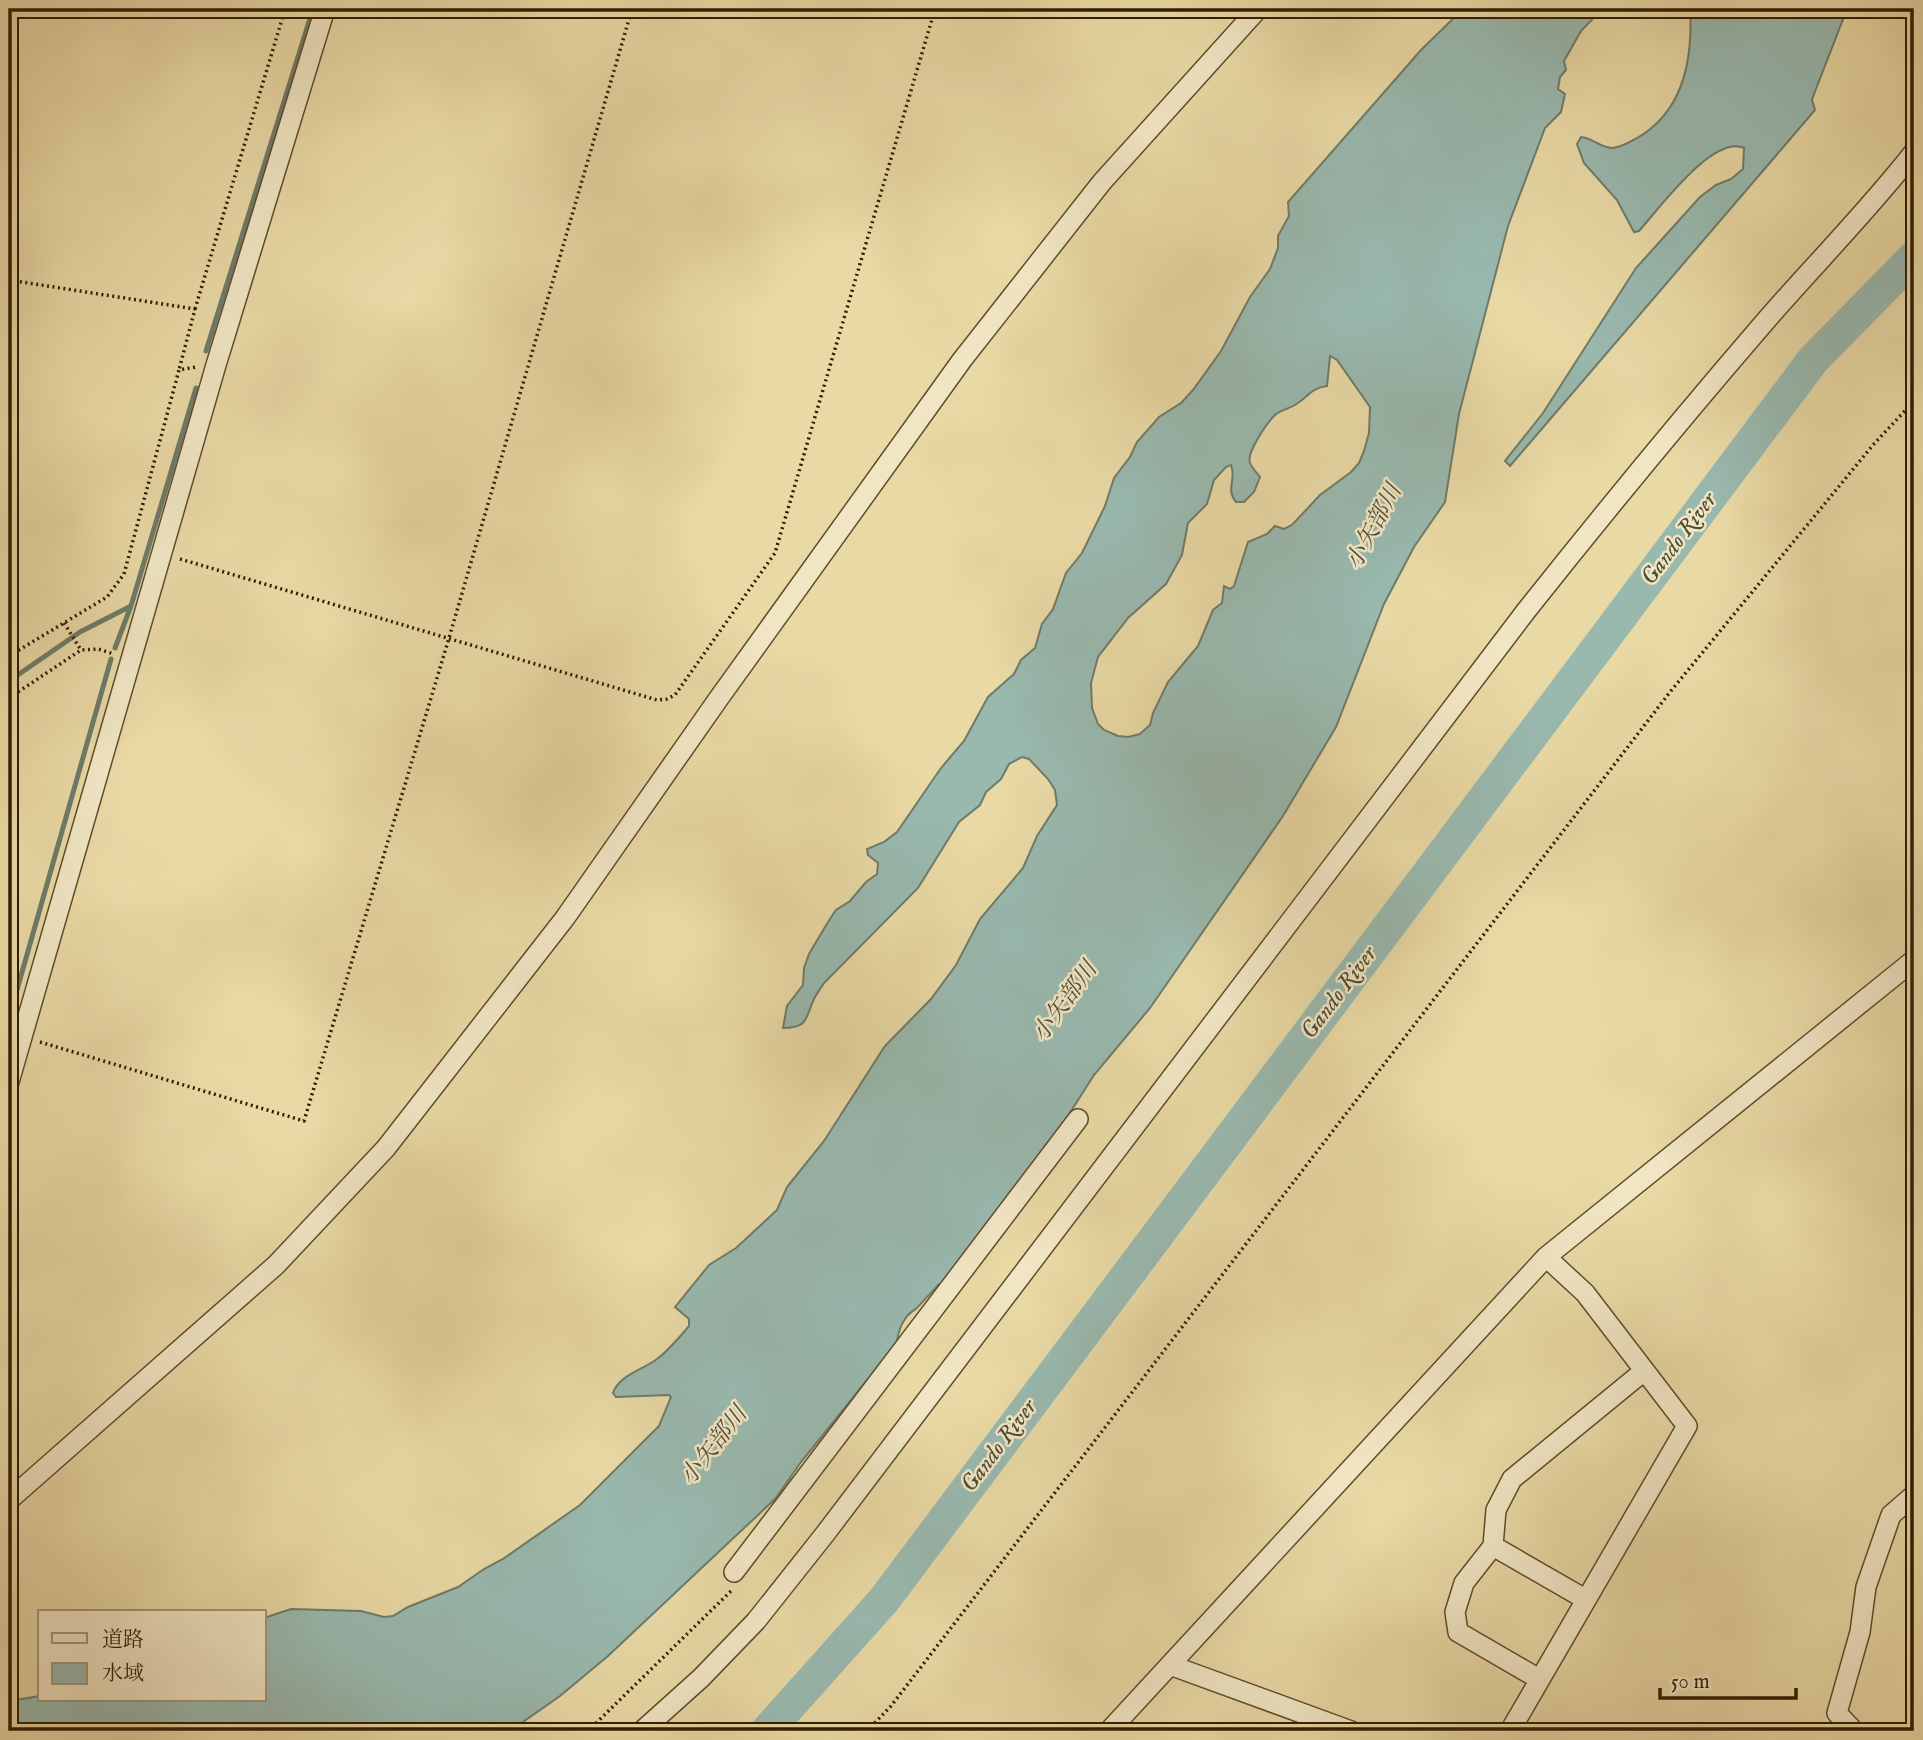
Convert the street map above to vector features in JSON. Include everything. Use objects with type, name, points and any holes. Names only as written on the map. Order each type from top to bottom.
[{"type":"street","points":[[9,1082],[14,1046],[131,659],[216,365],[325,9]]},
{"type":"street","points":[[9,1500],[276,1265],[386,1148],[565,918],[962,360],[1102,182],[1258,9]]},
{"type":"street","points":[[642,1731],[701,1678],[756,1621],[834,1523],[1526,611],[1636,474],[1764,322],[1891,182],[1914,152]]},
{"type":"street","points":[[1109,1731],[1546,1257],[1914,960]]},
{"type":"street","points":[[734,1572],[1078,1119]]},
{"type":"street","points":[[1510,1731],[1687,1426],[1585,1293],[1546,1257]]},
{"type":"street","points":[[1539,1679],[1458,1632],[1455,1612],[1464,1583],[1493,1546],[1496,1510],[1512,1479],[1644,1371]]},
{"type":"street","points":[[1852,1731],[1837,1713],[1860,1632],[1866,1587],[1891,1515],[1914,1494]]},
{"type":"street","points":[[1493,1546],[1585,1599]]},
{"type":"street","points":[[1170,1665],[1351,1731]]},
{"type":"path","points":[[14,1046],[38,1041],[304,1121],[449,638],[632,9]]},
{"type":"path","points":[[162,554],[657,700],[675,695],[775,553],[935,9]]},
{"type":"path","points":[[9,656],[107,597],[124,573],[195,310],[283,16]]},
{"type":"path","points":[[9,279],[195,310]]},
{"type":"path","points":[[179,370],[207,364],[216,365]]},
{"type":"path","points":[[867,1731],[900,1695],[1670,692],[1873,444],[1914,401]]},
{"type":"path","points":[[64,623],[81,650]]},
{"type":"path","points":[[9,698],[81,650],[98,649],[131,659]]},
{"type":"path","points":[[588,1731],[741,1580],[734,1572]]},
{"type":"water","name":"小矢部川","points":[[1463,9],[1602,9],[1581,31],[1564,61],[1566,70],[1560,77],[1558,89],[1565,94],[1561,112],[1545,128],[1508,226],[1459,414],[1445,502],[1414,547],[1384,604],[1336,727],[1283,816],[1150,1008],[1094,1075],[1043,1155],[943,1285],[939,1284],[905,1319],[897,1343],[801,1462],[776,1498],[608,1656],[560,1696],[510,1731],[9,1731],[9,1701],[38,1696],[38,1702],[266,1702],[266,1617],[291,1609],[361,1611],[384,1617],[393,1616],[408,1607],[458,1587],[580,1505],[659,1426],[671,1397],[669,1395],[616,1397],[613,1393],[616,1387],[626,1377],[657,1359],[689,1326],[689,1319],[675,1307],[709,1265],[736,1248],[777,1210],[787,1187],[824,1141],[885,1046],[931,999],[956,965],[980,919],[1023,868],[1037,836],[1057,805],[1055,790],[1048,779],[1029,759],[1022,757],[1009,764],[1001,779],[986,792],[980,805],[959,822],[918,888],[824,983],[805,1021],[798,1026],[783,1028],[787,1006],[803,985],[804,968],[809,954],[836,910],[850,901],[866,882],[877,874],[878,863],[868,855],[867,849],[884,842],[897,832],[941,768],[964,741],[988,697],[1014,674],[1021,660],[1035,648],[1042,624],[1053,609],[1066,573],[1082,553],[1105,506],[1114,478],[1130,457],[1137,442],[1159,417],[1181,403],[1193,390],[1221,351],[1250,297],[1270,269],[1278,248],[1278,236],[1289,216],[1288,202],[1421,50]],"holes":[[[1330,356],[1337,360],[1370,407],[1369,433],[1364,451],[1351,472],[1320,495],[1292,525],[1284,529],[1275,526],[1267,534],[1248,542],[1234,586],[1230,589],[1224,586],[1222,603],[1213,610],[1198,646],[1168,682],[1150,725],[1140,734],[1128,737],[1104,730],[1098,724],[1092,708],[1091,683],[1098,657],[1128,618],[1166,584],[1182,555],[1188,523],[1207,504],[1214,480],[1231,465],[1231,493],[1236,502],[1244,502],[1254,492],[1260,477],[1251,465],[1254,446],[1277,413],[1295,405],[1317,389],[1327,386]]]},
{"type":"water","points":[[1690,9],[1847,9],[1812,100],[1815,110],[1510,466],[1505,461],[1543,413],[1636,268],[1700,197],[1743,169],[1744,148],[1731,147],[1717,152],[1687,176],[1639,231],[1634,232],[1617,200],[1584,163],[1577,144],[1581,137],[1608,147],[1622,146],[1653,127],[1666,113],[1675,99],[1687,65]]},
{"type":"waterway","points":[[206,351],[313,9]]},
{"type":"waterway","name":"Gando River","points":[[767,1731],[884,1600],[1813,360],[1914,257]]},
{"type":"waterway","points":[[115,648],[131,606],[196,388]]},
{"type":"waterway","points":[[9,681],[80,632],[131,606]]},
{"type":"waterway","points":[[9,1018],[111,659]]}]
